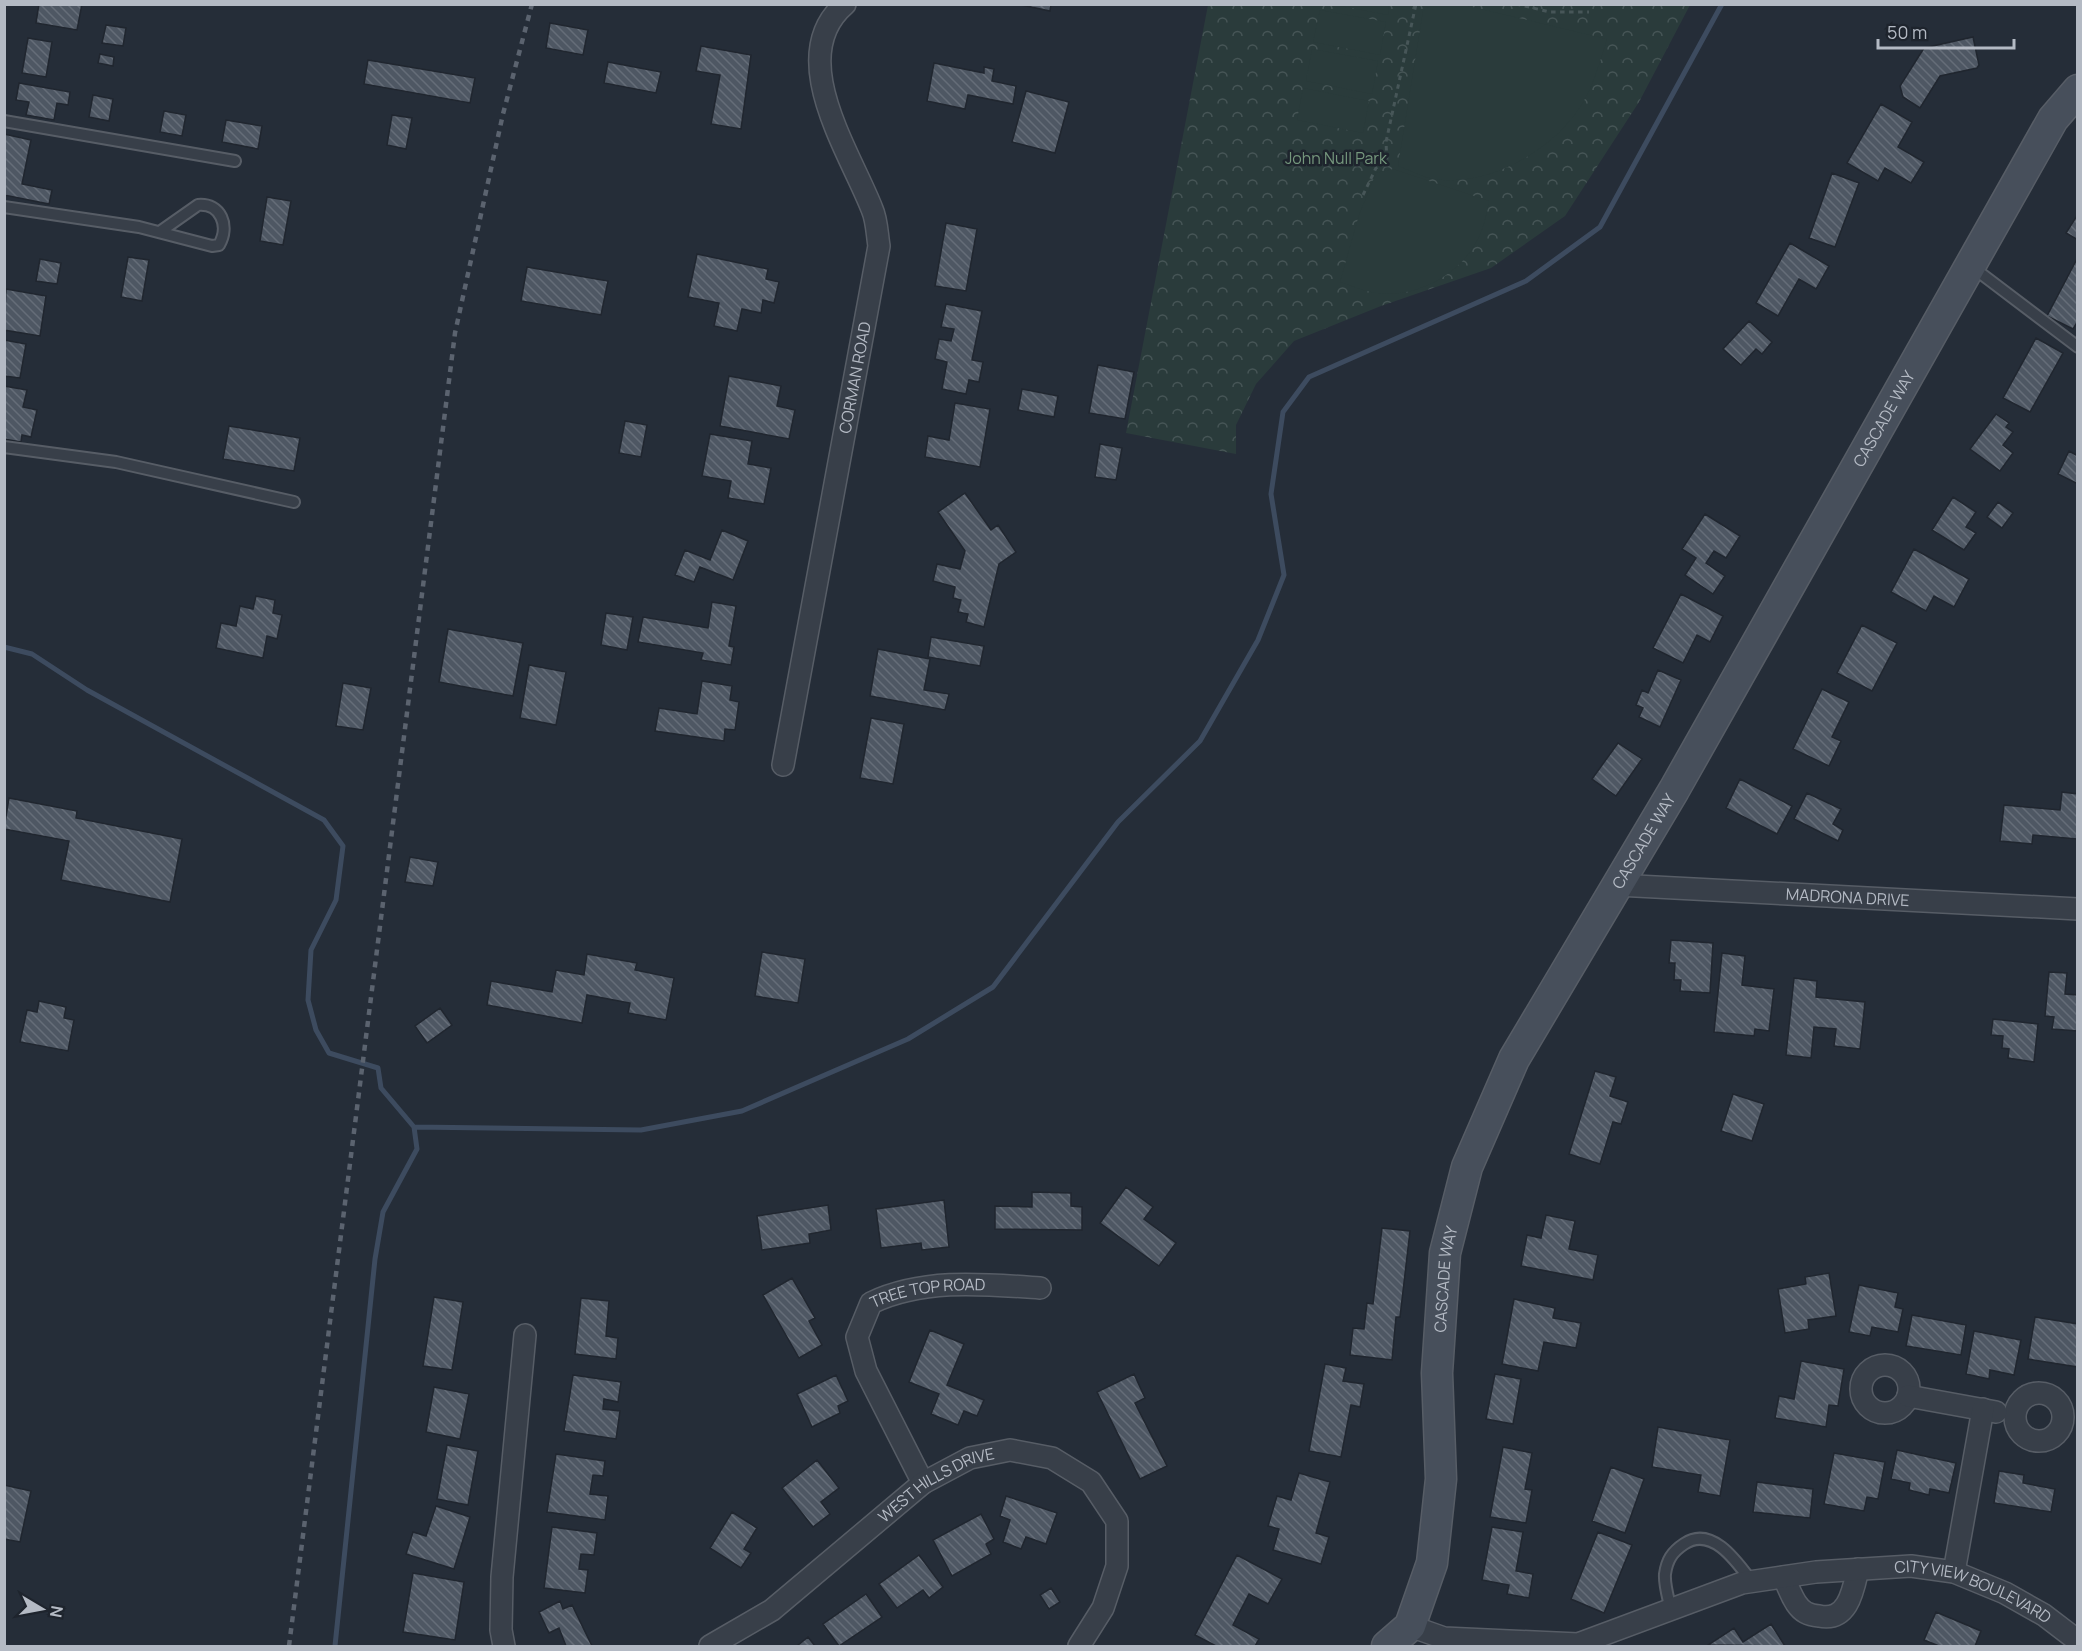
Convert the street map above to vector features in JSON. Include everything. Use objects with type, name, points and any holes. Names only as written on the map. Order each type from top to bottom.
[{"type":"street","name":"CORMAN ROAD","points":[[783,765],[879,246],[874,212],[832,122],[820,76],[821,40],[832,16],[845,4]]},
{"type":"street","name":"CASCADE WAY","points":[[1387,1647],[1410,1626],[1432,1563],[1441,1479],[1437,1373],[1445,1254],[1467,1167],[1514,1059],[1674,790],[2054,119],[2078,90]]},
{"type":"street","name":"MADRONA DRIVE","points":[[1617,885],[2078,909]]},
{"type":"street","name":"TREE TOP ROAD","points":[[922,1482],[866,1371],[857,1336],[871,1303],[894,1292],[969,1283],[1040,1288]]},
{"type":"street","points":[[504,1647],[501,1630],[502,1577],[525,1335]]},
{"type":"street","points":[[1908,1396],[2014,1415]]},
{"type":"street","points":[[1953,1572],[1983,1409]]},
{"type":"street","name":"WEST HILLS DRIVE","points":[[710,1647],[772,1610],[922,1482],[970,1458],[1010,1450],[1052,1458],[1091,1482],[1117,1521],[1117,1566],[1103,1608],[1079,1647]]},
{"type":"street","name":"CITY VIEW BOULEVARD","points":[[1410,1626],[1444,1638],[1578,1645],[1752,1582],[1858,1569],[1911,1566],[1953,1572],[2005,1593],[2034,1609],[2078,1641]]},
{"type":"street","points":[[1784,1577],[1796,1603],[1806,1614],[1827,1618],[1840,1613],[1851,1597],[1858,1569]]},
{"type":"lane","points":[[4,120],[235,161]]},
{"type":"lane","points":[[4,207],[161,231],[174,237],[219,245],[223,238],[220,212],[214,207],[198,205],[161,231]]},
{"type":"lane","points":[[1971,266],[2078,347]]},
{"type":"lane","points":[[4,447],[116,462],[294,502]]},
{"type":"lane","points":[[1671,1611],[1665,1576],[1671,1553],[1690,1540],[1708,1539],[1732,1555],[1752,1582]]},
{"type":"path","points":[[1363,195],[1377,168],[1387,162],[1386,142],[1416,4]]},
{"type":"path","points":[[1516,4],[1550,12],[1589,12]]},
{"type":"green space","name":"John Null Park","points":[[1208,5],[1690,5],[1639,102],[1565,216],[1491,268],[1381,306],[1294,341],[1256,384],[1236,425],[1236,454],[1126,433]]},
{"type":"green space","points":[[1335,5],[1389,5],[1388,15]]},
{"type":"green space","points":[[1432,5],[1464,5],[1607,39],[1590,89],[1582,104],[1556,135],[1540,148],[1522,160],[1482,176],[1462,180],[1437,180],[1398,166],[1423,11]]},
{"type":"green space","points":[[1320,10],[1386,22],[1380,55],[1313,42]]},
{"type":"green space","points":[[1312,49],[1378,61],[1372,94],[1306,81]]},
{"type":"green space","points":[[1303,88],[1369,101],[1363,133],[1297,120]]},
{"type":"green space","points":[[1393,169],[1489,201],[1486,217],[1473,247],[1451,272],[1420,288],[1387,294],[1363,290],[1340,282],[1359,215],[1376,173]]},
{"type":"building","points":[[39,4],[82,4],[77,30],[36,23]]},
{"type":"building","points":[[1017,4],[1051,4],[1050,11]]},
{"type":"building","points":[[550,23],[588,30],[583,55],[546,48]]},
{"type":"building","points":[[106,25],[126,28],[123,46],[102,43]]},
{"type":"building","points":[[1973,37],[1979,65],[1977,68],[1940,76],[1920,108],[1903,97],[1900,86],[1924,48]]},
{"type":"building","points":[[28,38],[52,42],[46,77],[22,73]]},
{"type":"building","points":[[701,46],[751,55],[741,129],[711,124],[720,75],[696,71]]},
{"type":"building","points":[[100,54],[114,57],[113,66],[98,63]]},
{"type":"building","points":[[368,60],[475,78],[470,103],[364,84]]},
{"type":"building","points":[[608,62],[661,72],[656,93],[604,83]]},
{"type":"building","points":[[934,63],[984,73],[984,67],[994,69],[992,81],[1016,86],[1013,104],[968,95],[965,109],[927,101]]},
{"type":"building","points":[[19,83],[70,92],[68,105],[57,103],[54,120],[26,115],[29,102],[16,100]]},
{"type":"building","points":[[1026,91],[1069,102],[1055,153],[1012,142]]},
{"type":"building","points":[[93,95],[113,99],[109,121],[89,117]]},
{"type":"building","points":[[1881,104],[1912,122],[1898,147],[1924,162],[1911,183],[1885,168],[1878,181],[1847,163]]},
{"type":"building","points":[[164,111],[186,115],[182,136],[160,132]]},
{"type":"building","points":[[392,115],[412,118],[406,149],[387,145]]},
{"type":"building","points":[[226,120],[262,126],[258,149],[222,142]]},
{"type":"building","points":[[4,134],[31,140],[22,184],[52,190],[49,204],[4,195]]},
{"type":"building","points":[[1832,173],[1859,183],[1835,247],[1809,238]]},
{"type":"building","points":[[267,197],[291,201],[283,245],[260,241]]},
{"type":"building","points":[[2078,214],[2078,240],[2066,233]]},
{"type":"building","points":[[946,223],[977,229],[966,291],[935,286]]},
{"type":"building","points":[[1790,243],[1829,266],[1816,289],[1799,279],[1778,316],[1756,303]]},
{"type":"building","points":[[697,254],[768,269],[766,279],[779,282],[774,303],[763,300],[761,313],[742,309],[737,331],[714,326],[719,303],[688,297]]},
{"type":"building","points":[[128,257],[149,260],[142,301],[121,297]]},
{"type":"building","points":[[2078,257],[2078,321],[2073,329],[2047,316]]},
{"type":"building","points":[[40,259],[61,263],[57,284],[36,281]]},
{"type":"building","points":[[527,267],[608,281],[601,315],[521,301]]},
{"type":"building","points":[[6,289],[46,296],[40,336],[4,330]]},
{"type":"building","points":[[946,304],[982,311],[972,360],[983,362],[979,382],[969,380],[966,394],[942,389],[947,362],[935,359],[939,339],[951,341],[954,329],[941,327]]},
{"type":"building","points":[[1749,321],[1772,342],[1762,354],[1756,349],[1741,365],[1723,349]]},
{"type":"building","points":[[2036,338],[2063,353],[2030,412],[2003,398]]},
{"type":"building","points":[[4,340],[26,344],[20,378],[4,376]]},
{"type":"building","points":[[1098,365],[1134,372],[1125,419],[1089,413]]},
{"type":"building","points":[[729,376],[781,386],[777,406],[795,410],[789,439],[720,426]]},
{"type":"building","points":[[4,386],[27,390],[23,407],[37,410],[31,437],[22,435],[21,442],[4,439]]},
{"type":"building","points":[[1022,389],[1058,396],[1054,417],[1018,410]]},
{"type":"building","points":[[955,403],[990,409],[980,467],[925,457],[928,436],[949,440]]},
{"type":"building","points":[[1996,414],[2009,423],[2006,427],[2013,432],[2003,445],[2013,453],[2000,471],[1970,449]]},
{"type":"building","points":[[625,421],[647,425],[641,457],[619,453]]},
{"type":"building","points":[[229,426],[300,438],[294,471],[223,459]]},
{"type":"building","points":[[710,434],[752,441],[748,464],[771,468],[764,504],[728,498],[731,481],[702,476]]},
{"type":"building","points":[[1100,444],[1122,448],[1116,480],[1095,477]]},
{"type":"building","points":[[2069,451],[2078,456],[2078,484],[2058,474]]},
{"type":"building","points":[[965,493],[991,530],[998,525],[1016,552],[999,564],[984,627],[966,622],[968,614],[958,612],[961,600],[953,598],[955,587],[933,581],[937,564],[960,569],[965,551],[938,512]]},
{"type":"building","points":[[1953,497],[1976,512],[1966,527],[1976,533],[1964,550],[1932,530]]},
{"type":"building","points":[[1998,502],[2013,513],[2002,528],[1987,517]]},
{"type":"building","points":[[1705,514],[1740,536],[1726,558],[1714,551],[1706,563],[1725,576],[1713,594],[1685,575],[1696,558],[1682,549]]},
{"type":"building","points":[[722,530],[748,541],[733,580],[700,567],[694,582],[675,575],[685,550],[710,560]]},
{"type":"building","points":[[1914,549],[1969,579],[1954,607],[1934,596],[1926,611],[1891,592]]},
{"type":"building","points":[[1681,594],[1723,616],[1710,642],[1697,635],[1683,663],[1653,648]]},
{"type":"building","points":[[256,596],[275,600],[273,613],[282,615],[277,639],[267,636],[263,658],[216,648],[221,623],[236,626],[240,606],[253,609]]},
{"type":"building","points":[[712,602],[736,606],[729,646],[734,647],[731,665],[701,660],[703,653],[638,642],[643,617],[708,628]]},
{"type":"building","points":[[606,613],[633,617],[627,650],[601,645]]},
{"type":"building","points":[[1862,625],[1897,643],[1872,691],[1837,673]]},
{"type":"building","points":[[448,629],[523,643],[513,696],[439,682]]},
{"type":"building","points":[[931,637],[984,646],[980,666],[928,657]]},
{"type":"building","points":[[878,649],[930,659],[924,690],[949,694],[945,710],[870,696]]},
{"type":"building","points":[[529,665],[566,672],[556,725],[520,718]]},
{"type":"building","points":[[1658,670],[1681,680],[1660,727],[1639,717],[1643,708],[1636,705],[1642,690],[1648,693]]},
{"type":"building","points":[[702,681],[732,686],[730,700],[739,702],[735,730],[725,729],[724,741],[655,731],[659,708],[697,714]]},
{"type":"building","points":[[343,683],[371,688],[363,730],[336,726]]},
{"type":"building","points":[[1822,689],[1849,702],[1832,737],[1841,741],[1829,766],[1793,749]]},
{"type":"building","points":[[871,718],[904,724],[893,784],[860,778]]},
{"type":"building","points":[[1618,743],[1642,759],[1616,796],[1592,779]]},
{"type":"building","points":[[1740,779],[1792,806],[1777,834],[1726,808]]},
{"type":"building","points":[[2062,792],[2078,794],[2077,839],[2033,835],[2032,844],[2000,841],[2004,805],[2060,810]]},
{"type":"building","points":[[1807,793],[1841,809],[1833,824],[1843,830],[1838,841],[1794,819]]},
{"type":"building","points":[[9,798],[77,811],[76,818],[182,839],[170,902],[61,880],[69,841],[4,829]]},
{"type":"building","points":[[410,857],[438,862],[433,886],[405,882]]},
{"type":"building","points":[[1671,940],[1713,943],[1710,993],[1680,991],[1681,980],[1674,980],[1675,963],[1669,963]]},
{"type":"building","points":[[762,952],[805,959],[798,1003],[755,996]]},
{"type":"building","points":[[1722,953],[1745,956],[1742,985],[1774,989],[1769,1031],[1755,1029],[1754,1036],[1714,1032]]},
{"type":"building","points":[[587,954],[637,963],[635,970],[674,978],[666,1020],[628,1013],[630,1003],[587,995],[582,1023],[487,1005],[491,981],[552,992],[556,970],[584,975]]},
{"type":"building","points":[[2049,972],[2067,973],[2065,994],[2078,995],[2078,1031],[2052,1029],[2054,1017],[2045,1016]]},
{"type":"building","points":[[1794,978],[1817,981],[1816,997],[1865,1002],[1860,1049],[1834,1046],[1836,1029],[1814,1027],[1811,1058],[1786,1055]]},
{"type":"building","points":[[39,1001],[66,1007],[64,1018],[74,1020],[68,1051],[20,1042],[27,1010],[37,1012]]},
{"type":"building","points":[[440,1008],[452,1025],[427,1043],[415,1026]]},
{"type":"building","points":[[1993,1019],[2038,1024],[2034,1062],[2008,1058],[2009,1049],[2002,1048],[2003,1036],[1991,1035]]},
{"type":"building","points":[[1595,1071],[1616,1077],[1610,1096],[1628,1102],[1621,1124],[1613,1122],[1600,1164],[1569,1154]]},
{"type":"building","points":[[1733,1094],[1764,1104],[1752,1141],[1721,1131]]},
{"type":"building","points":[[1126,1187],[1153,1207],[1144,1219],[1176,1243],[1159,1266],[1100,1223]]},
{"type":"building","points":[[1032,1192],[1071,1193],[1071,1206],[1082,1207],[1082,1230],[995,1229],[995,1206],[1032,1207]]},
{"type":"building","points":[[944,1200],[949,1247],[922,1250],[921,1243],[881,1248],[876,1209]]},
{"type":"building","points":[[828,1205],[831,1230],[809,1234],[810,1243],[762,1250],[757,1216]]},
{"type":"building","points":[[1546,1215],[1575,1221],[1569,1249],[1598,1255],[1593,1280],[1521,1266],[1527,1235],[1541,1238]]},
{"type":"building","points":[[1382,1228],[1410,1231],[1400,1317],[1396,1317],[1392,1360],[1350,1355],[1353,1328],[1364,1329],[1367,1303],[1373,1304]]},
{"type":"building","points":[[1829,1273],[1836,1316],[1808,1320],[1809,1329],[1785,1333],[1778,1289],[1806,1284],[1805,1277]]},
{"type":"building","points":[[792,1278],[815,1318],[809,1321],[822,1345],[799,1358],[763,1295]]},
{"type":"building","points":[[1859,1285],[1898,1293],[1895,1307],[1903,1309],[1898,1332],[1872,1327],[1870,1336],[1849,1332]]},
{"type":"building","points":[[434,1297],[463,1302],[452,1370],[423,1366]]},
{"type":"building","points":[[581,1298],[609,1301],[606,1336],[618,1338],[616,1359],[575,1354]]},
{"type":"building","points":[[1514,1299],[1555,1308],[1553,1318],[1581,1323],[1576,1348],[1544,1342],[1538,1371],[1502,1364]]},
{"type":"building","points":[[1912,1315],[1966,1325],[1961,1355],[1906,1346]]},
{"type":"building","points":[[2035,1317],[2078,1324],[2078,1367],[2028,1359]]},
{"type":"building","points":[[930,1330],[964,1344],[947,1385],[984,1400],[977,1416],[964,1411],[958,1425],[931,1414],[939,1394],[909,1382]]},
{"type":"building","points":[[1974,1331],[2021,1340],[2014,1375],[1990,1370],[1989,1379],[1966,1374]]},
{"type":"building","points":[[1801,1361],[1844,1369],[1838,1406],[1829,1405],[1826,1427],[1775,1418],[1779,1396],[1794,1399]]},
{"type":"building","points":[[1325,1364],[1346,1368],[1343,1381],[1364,1384],[1360,1407],[1351,1405],[1341,1457],[1309,1451]]},
{"type":"building","points":[[1134,1374],[1145,1398],[1135,1403],[1167,1466],[1140,1479],[1097,1392]]},
{"type":"building","points":[[1495,1374],[1521,1379],[1513,1424],[1486,1419]]},
{"type":"building","points":[[573,1375],[621,1382],[618,1402],[604,1399],[603,1409],[620,1411],[616,1439],[564,1431]]},
{"type":"building","points":[[836,1375],[848,1401],[838,1406],[840,1413],[812,1427],[797,1394]]},
{"type":"building","points":[[434,1387],[469,1394],[460,1439],[426,1432]]},
{"type":"building","points":[[1658,1427],[1730,1440],[1720,1496],[1698,1492],[1701,1475],[1652,1467]]},
{"type":"building","points":[[447,1445],[478,1451],[468,1505],[437,1499]]},
{"type":"building","points":[[1503,1447],[1532,1453],[1525,1489],[1532,1490],[1526,1523],[1490,1517]]},
{"type":"building","points":[[1897,1450],[1956,1463],[1949,1493],[1930,1489],[1929,1495],[1909,1490],[1910,1483],[1891,1479]]},
{"type":"building","points":[[1834,1453],[1885,1462],[1878,1499],[1867,1497],[1864,1511],[1824,1504]]},
{"type":"building","points":[[556,1454],[605,1461],[603,1476],[593,1475],[590,1494],[608,1496],[605,1520],[547,1512]]},
{"type":"building","points":[[817,1460],[839,1488],[821,1502],[830,1514],[813,1527],[782,1488]]},
{"type":"building","points":[[1611,1467],[1644,1479],[1625,1533],[1592,1521]]},
{"type":"building","points":[[1999,1471],[2024,1475],[2023,1483],[2055,1489],[2051,1512],[1994,1503]]},
{"type":"building","points":[[1299,1473],[1330,1482],[1316,1533],[1329,1537],[1321,1564],[1273,1550],[1279,1529],[1268,1526],[1277,1496],[1291,1500]]},
{"type":"building","points":[[1757,1482],[1813,1489],[1810,1518],[1753,1512]]},
{"type":"building","points":[[4,1485],[31,1491],[20,1542],[4,1539]]},
{"type":"building","points":[[1006,1496],[1057,1513],[1046,1544],[1026,1537],[1021,1549],[1003,1542],[1010,1520],[1000,1516]]},
{"type":"building","points":[[436,1506],[470,1517],[454,1569],[406,1554],[413,1532],[426,1536]]},
{"type":"building","points":[[732,1512],[757,1528],[744,1549],[751,1553],[741,1568],[710,1548]]},
{"type":"building","points":[[981,1514],[994,1539],[986,1544],[991,1554],[952,1576],[933,1540]]},
{"type":"building","points":[[552,1527],[597,1533],[594,1555],[581,1554],[579,1569],[588,1570],[585,1593],[544,1588]]},
{"type":"building","points":[[1492,1527],[1523,1532],[1516,1571],[1533,1574],[1529,1598],[1507,1594],[1509,1585],[1482,1580]]},
{"type":"building","points":[[1598,1532],[1632,1545],[1604,1613],[1571,1599]]},
{"type":"building","points":[[919,1555],[943,1587],[929,1598],[923,1590],[897,1608],[879,1584]]},
{"type":"building","points":[[1237,1555],[1282,1579],[1268,1604],[1249,1594],[1233,1625],[1259,1639],[1255,1646],[1216,1646],[1195,1635]]},
{"type":"building","points":[[413,1573],[464,1582],[455,1640],[403,1632]]},
{"type":"building","points":[[1051,1588],[1060,1602],[1049,1609],[1040,1595]]},
{"type":"building","points":[[866,1594],[882,1617],[839,1646],[823,1624]]},
{"type":"building","points":[[560,1601],[563,1609],[572,1605],[592,1646],[566,1646],[559,1628],[549,1633],[539,1612]]},
{"type":"building","points":[[1936,1612],[1981,1631],[1975,1646],[1939,1646],[1924,1640]]},
{"type":"building","points":[[1771,1624],[1785,1646],[1708,1645],[1734,1628],[1743,1642]]},
{"type":"building","points":[[808,1637],[815,1646],[797,1646]]},
{"type":"waterway","points":[[414,1127],[641,1130],[742,1111],[908,1039],[993,987],[1118,822],[1200,741],[1258,640],[1284,575],[1271,494],[1283,412],[1309,377],[1526,281],[1600,227],[1722,4]]},
{"type":"waterway","points":[[4,647],[32,654],[87,690],[324,820],[343,846],[336,900],[311,950],[308,1000],[316,1030],[329,1053],[378,1068],[381,1088],[414,1127],[417,1149],[383,1212],[375,1259],[335,1646]]},
{"type":"railway","points":[[289,1646],[455,333],[503,114],[532,4]]}]
